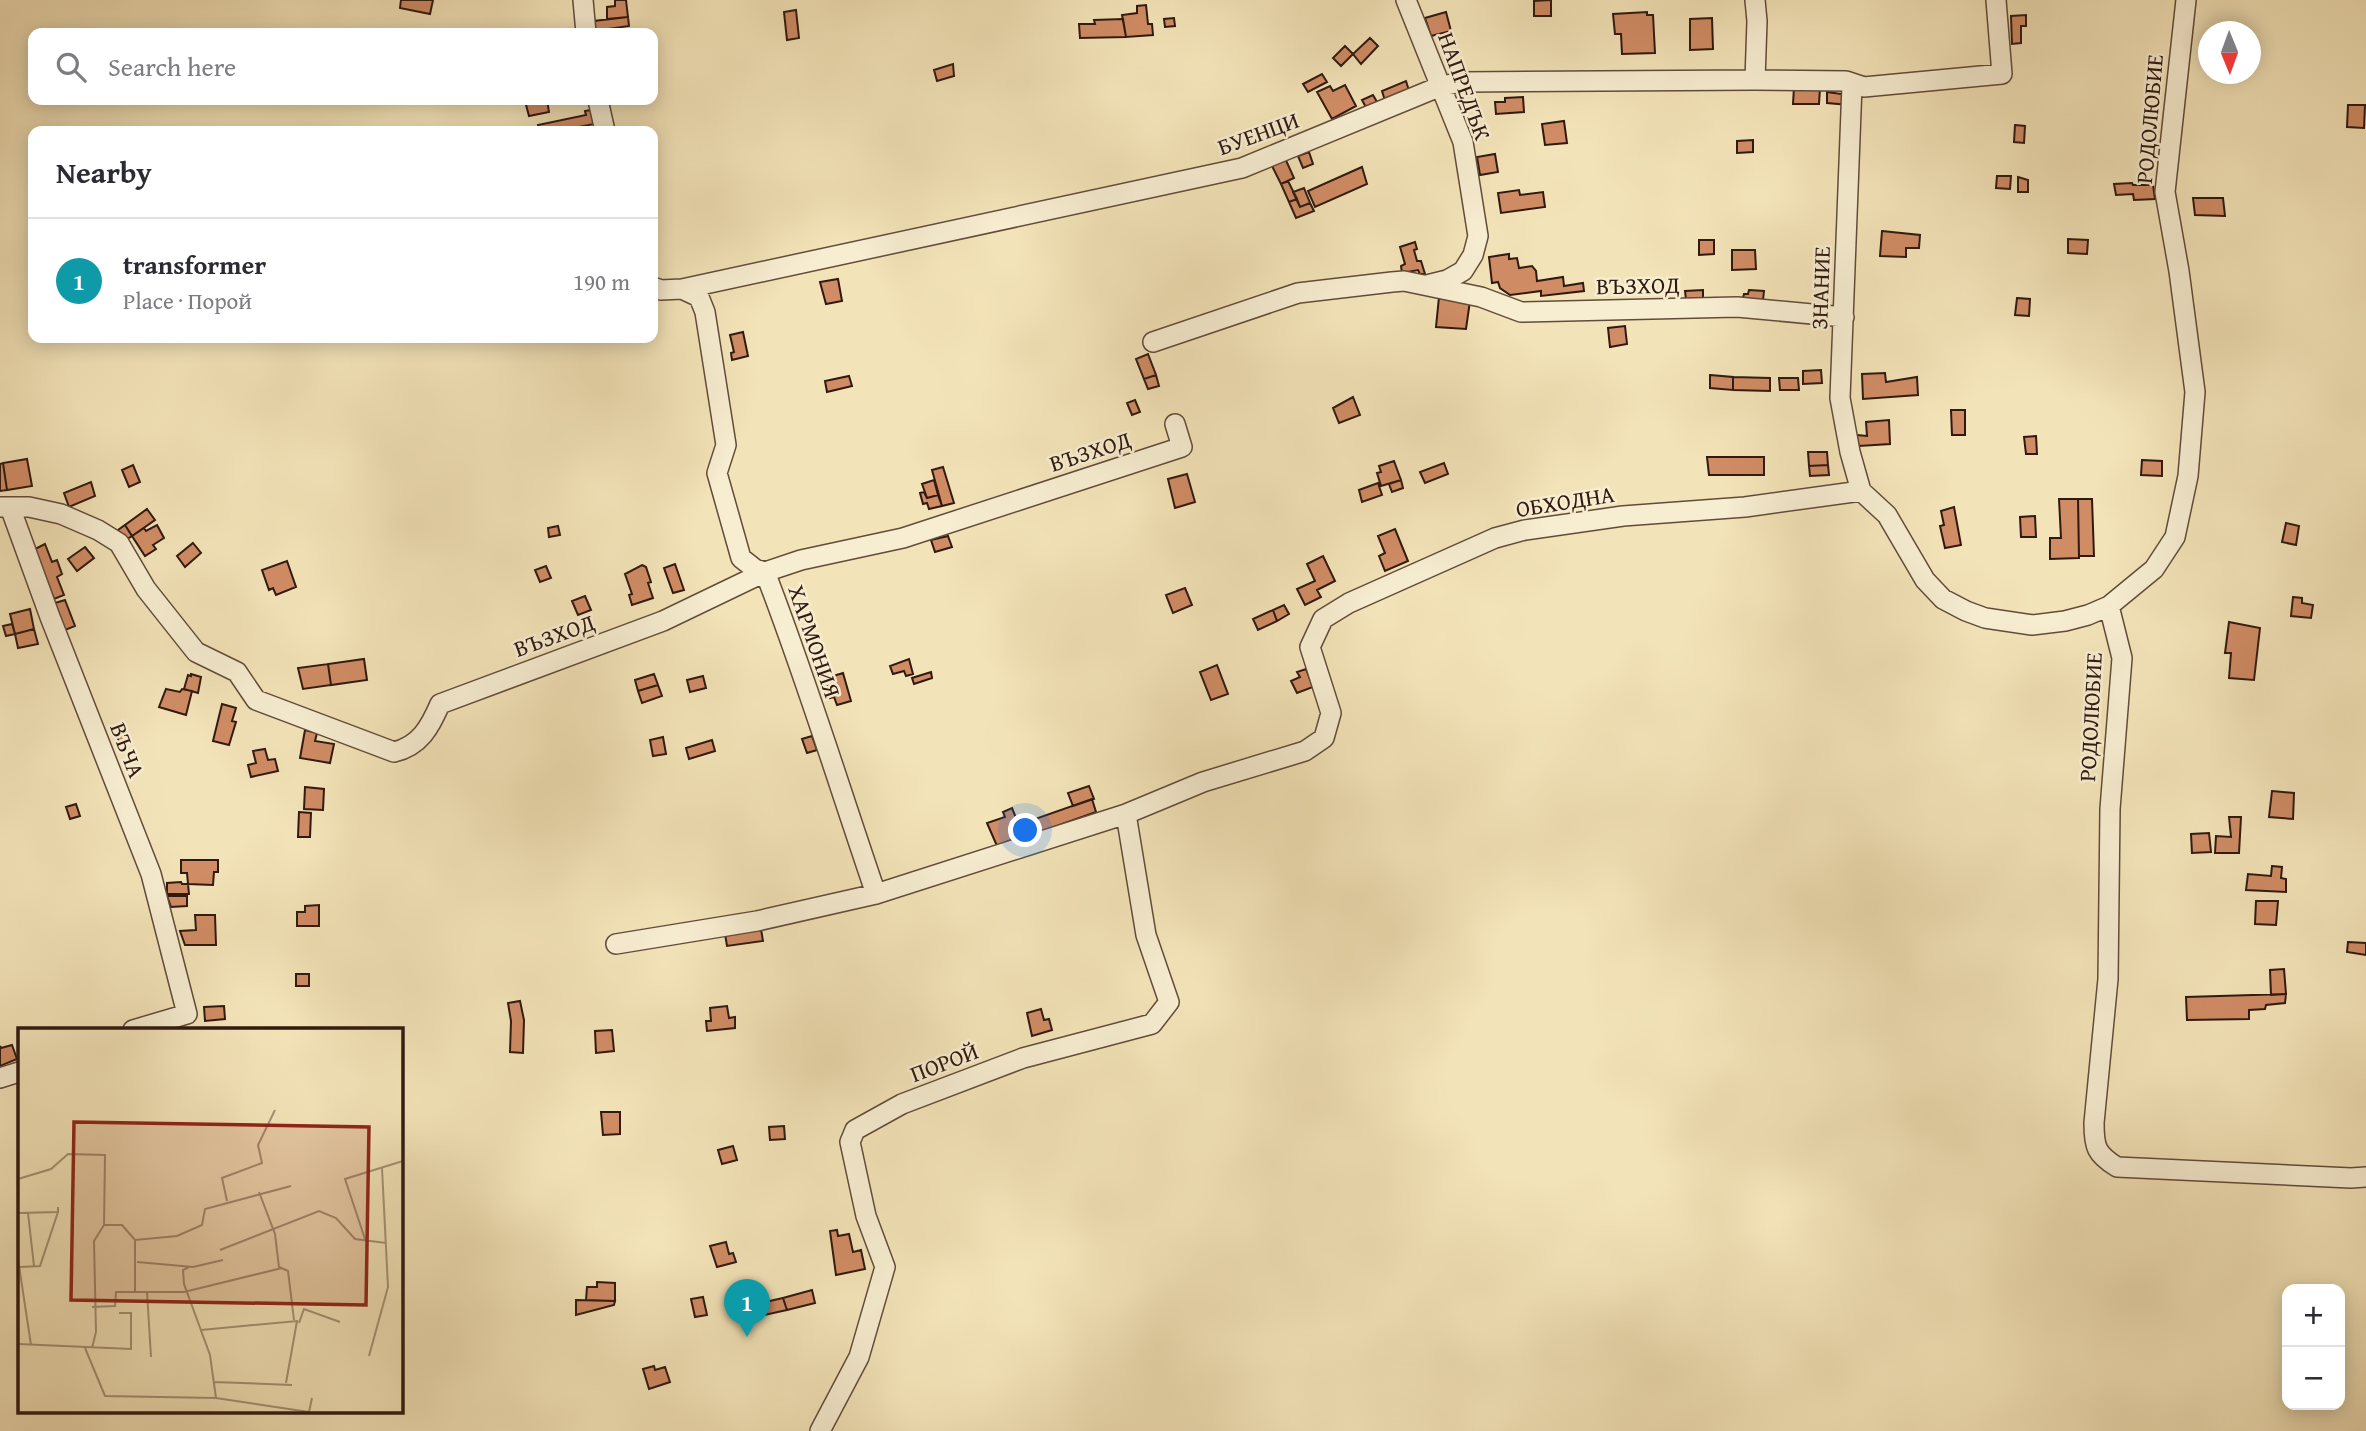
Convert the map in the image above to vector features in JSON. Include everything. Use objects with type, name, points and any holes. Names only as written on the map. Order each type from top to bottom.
[{"type":"street","points":[[583,0],[586,28]]},
{"type":"street","name":"НАПРЕДЪК","points":[[1406,0],[1463,142],[1478,236],[1473,255],[1462,271],[1447,280],[1424,286]]},
{"type":"street","points":[[1755,0],[1755,80]]},
{"type":"street","name":"БУЕНЦИ","points":[[682,289],[1242,168],[1441,86],[1463,82],[1846,81],[1864,87],[2002,74],[1996,0]]},
{"type":"street","name":"РОДОЛЮБИЕ","points":[[2186,0],[2165,192],[2179,271],[2195,392],[2188,476],[2175,537],[2154,569],[2109,606],[2122,659],[2110,809],[2108,979],[2094,1141],[2101,1157],[2116,1167],[2366,1177]]},
{"type":"street","name":"ЗНАНИЕ","points":[[1852,85],[1840,398],[1850,452],[1861,491]]},
{"type":"street","points":[[599,105],[604,126]]},
{"type":"street","name":"ВЪЗХОД","points":[[1153,342],[1298,293],[1375,282],[1404,281],[1481,297],[1521,312],[1737,307],[1844,317]]},
{"type":"street","points":[[658,289],[682,289]]},
{"type":"street","name":"ХАРМОНИЯ","points":[[682,289],[699,297],[705,312],[726,445],[718,474],[741,558],[755,569],[765,572],[800,664],[876,894]]},
{"type":"street","name":"ВЪЗХОД","points":[[5,507],[29,507],[61,514],[98,530],[119,543],[146,589],[196,652],[237,672],[256,700],[394,752],[416,744],[431,725],[440,704],[663,621],[765,572],[801,560],[903,538],[1182,447],[1175,424]]},
{"type":"street","points":[[1861,491],[1888,515],[1926,580],[1943,598],[1966,611],[2006,623],[2032,625],[2065,621],[2109,606]]},
{"type":"street","name":"ОБХОДНА","points":[[615,944],[758,921],[876,894],[1126,814],[1203,782],[1305,751],[1324,738],[1331,713],[1310,647],[1323,619],[1349,603],[1483,543],[1525,530],[1623,516],[1745,507],[1861,491]]},
{"type":"street","name":"ВЪЧА","points":[[5,507],[151,874],[187,1014],[140,1028]]},
{"type":"street","name":"ПОРОЙ","points":[[820,1431],[859,1357],[885,1267],[863,1204],[850,1142],[855,1130],[902,1104],[1023,1058],[1152,1024],[1169,1002],[1146,935],[1126,814]]},
{"type":"street","points":[[0,1078],[18,1072]]},
{"type":"building","points":[[401,0],[433,0],[430,14],[400,8]]},
{"type":"building","points":[[615,0],[626,0],[628,17],[607,19],[607,7],[615,6]]},
{"type":"building","points":[[1551,0],[1551,16],[1534,16],[1534,1]]},
{"type":"building","points":[[1146,5],[1148,24],[1152,24],[1153,35],[1126,37],[1122,15],[1137,13],[1137,6]]},
{"type":"building","points":[[796,10],[799,38],[787,40],[784,12]]},
{"type":"building","points":[[1446,12],[1451,31],[1431,36],[1425,18]]},
{"type":"building","points":[[1647,12],[1647,15],[1653,15],[1655,53],[1622,54],[1621,34],[1615,34],[1613,14]]},
{"type":"building","points":[[2026,15],[2026,26],[2021,26],[2021,43],[2012,44],[2011,16]]},
{"type":"building","points":[[628,17],[629,26],[595,28],[594,21]]},
{"type":"building","points":[[1174,18],[1175,26],[1165,27],[1164,19]]},
{"type":"building","points":[[1712,18],[1713,49],[1690,50],[1690,19]]},
{"type":"building","points":[[1123,19],[1126,37],[1080,38],[1079,24],[1095,24],[1094,20]]},
{"type":"building","points":[[1370,38],[1378,46],[1361,64],[1353,54]]},
{"type":"building","points":[[1345,46],[1353,54],[1341,66],[1333,58]]},
{"type":"building","points":[[953,64],[954,76],[937,81],[934,70]]},
{"type":"building","points":[[1322,74],[1327,82],[1308,92],[1303,84]]},
{"type":"building","points":[[1406,81],[1411,97],[1387,107],[1382,91]]},
{"type":"building","points":[[1345,85],[1356,106],[1332,119],[1317,92],[1330,86],[1333,91]]},
{"type":"building","points":[[1794,87],[1820,88],[1819,104],[1793,104]]},
{"type":"building","points":[[1827,92],[1849,95],[1849,105],[1827,103]]},
{"type":"building","points":[[1373,95],[1380,107],[1369,113],[1362,100]]},
{"type":"building","points":[[1523,97],[1524,112],[1496,114],[1495,102],[1505,102],[1505,98]]},
{"type":"building","points":[[526,105],[548,105],[549,112],[529,116]]},
{"type":"building","points":[[2348,105],[2365,105],[2364,128],[2347,127]]},
{"type":"building","points":[[591,110],[594,124],[538,126],[586,115],[585,111]]},
{"type":"building","points":[[1564,121],[1567,143],[1545,145],[1542,124]]},
{"type":"building","points":[[2015,125],[2025,126],[2024,143],[2014,142]]},
{"type":"building","points":[[1753,140],[1753,152],[1737,153],[1737,141]]},
{"type":"building","points":[[1309,152],[1313,164],[1303,168],[1298,156]]},
{"type":"building","points":[[1495,154],[1498,172],[1480,175],[1477,157]]},
{"type":"building","points":[[1284,156],[1294,178],[1281,184],[1270,162]]},
{"type":"building","points":[[1362,167],[1367,184],[1315,207],[1308,191]]},
{"type":"building","points":[[1997,176],[2011,176],[2010,189],[1996,188]]},
{"type":"building","points":[[2018,177],[2028,180],[2028,192],[2018,192]]},
{"type":"building","points":[[1288,181],[1297,199],[1289,202],[1281,184]]},
{"type":"building","points":[[2114,184],[2153,185],[2155,199],[2134,200],[2133,194],[2116,195]]},
{"type":"building","points":[[1304,188],[1310,203],[1300,207],[1293,192]]},
{"type":"building","points":[[1519,190],[1520,195],[1543,192],[1545,207],[1501,213],[1498,193]]},
{"type":"building","points":[[2193,198],[2223,198],[2225,216],[2195,215]]},
{"type":"building","points":[[1297,199],[1300,207],[1310,203],[1314,211],[1296,218],[1289,202]]},
{"type":"building","points":[[1882,231],[1920,235],[1919,248],[1906,248],[1906,257],[1880,256]]},
{"type":"building","points":[[2068,239],[2088,240],[2087,254],[2068,253]]},
{"type":"building","points":[[1699,240],[1714,240],[1714,254],[1699,255]]},
{"type":"building","points":[[1415,242],[1417,261],[1421,261],[1425,274],[1420,274],[1418,270],[1402,273],[1401,266],[1405,264],[1400,247]]},
{"type":"building","points":[[1732,250],[1755,250],[1756,269],[1732,270]]},
{"type":"building","points":[[1509,254],[1509,259],[1517,258],[1519,268],[1532,266],[1536,271],[1537,281],[1563,277],[1564,286],[1583,283],[1584,291],[1541,296],[1541,291],[1510,295],[1500,288],[1498,282],[1492,283],[1489,257]]},
{"type":"building","points":[[838,279],[842,301],[826,304],[820,282]]},
{"type":"building","points":[[1703,290],[1703,299],[1686,299],[1685,291]]},
{"type":"building","points":[[1749,290],[1764,291],[1763,300],[1743,298]]},
{"type":"building","points":[[1439,297],[1470,301],[1466,329],[1436,327]]},
{"type":"building","points":[[2017,298],[2030,299],[2029,316],[2015,315]]},
{"type":"building","points":[[1625,326],[1627,344],[1610,347],[1608,328]]},
{"type":"building","points":[[743,332],[748,356],[732,360],[731,353],[734,352],[730,335]]},
{"type":"building","points":[[1148,354],[1156,375],[1144,379],[1136,359]]},
{"type":"building","points":[[1821,370],[1822,383],[1803,384],[1803,371]]},
{"type":"building","points":[[1885,373],[1886,382],[1917,377],[1918,395],[1863,399],[1862,374]]},
{"type":"building","points":[[1156,375],[1159,386],[1148,389],[1144,379]]},
{"type":"building","points":[[1710,375],[1733,377],[1733,390],[1710,388]]},
{"type":"building","points":[[849,376],[852,386],[827,392],[825,381]]},
{"type":"building","points":[[1733,377],[1770,378],[1770,391],[1733,390]]},
{"type":"building","points":[[1779,378],[1798,378],[1799,390],[1780,390]]},
{"type":"building","points":[[1353,397],[1360,415],[1339,423],[1333,408]]},
{"type":"building","points":[[1135,400],[1140,412],[1132,415],[1127,403]]},
{"type":"building","points":[[1951,410],[1965,410],[1965,435],[1952,435]]},
{"type":"building","points":[[1889,420],[1890,444],[1859,446],[1856,435],[1867,436],[1866,422]]},
{"type":"building","points":[[2036,436],[2037,454],[2026,454],[2024,437]]},
{"type":"building","points":[[1808,452],[1827,452],[1828,465],[1809,466]]},
{"type":"building","points":[[1707,457],[1764,457],[1764,475],[1709,475]]},
{"type":"building","points":[[27,459],[32,486],[7,490],[3,463]]},
{"type":"building","points":[[2142,460],[2162,461],[2162,476],[2141,475]]},
{"type":"building","points":[[1394,461],[1401,480],[1381,486],[1377,473],[1381,472],[1379,466]]},
{"type":"building","points":[[3,463],[7,490],[0,491],[0,464]]},
{"type":"building","points":[[1444,463],[1448,474],[1425,483],[1420,472]]},
{"type":"building","points":[[133,465],[140,482],[129,487],[122,470]]},
{"type":"building","points":[[1828,465],[1829,475],[1810,476],[1809,466]]},
{"type":"building","points":[[943,467],[954,503],[942,506],[932,470]]},
{"type":"building","points":[[1187,474],[1195,502],[1175,508],[1168,479]]},
{"type":"building","points":[[934,480],[938,495],[927,498],[922,484]]},
{"type":"building","points":[[1401,480],[1403,488],[1392,492],[1389,484]]},
{"type":"building","points":[[91,482],[95,496],[69,507],[64,493]]},
{"type":"building","points":[[1378,483],[1382,495],[1362,502],[1359,490]]},
{"type":"building","points":[[924,492],[927,498],[938,495],[942,506],[929,509],[927,503],[923,504],[920,493]]},
{"type":"building","points":[[2059,499],[2078,499],[2079,558],[2050,559],[2050,538],[2061,538]]},
{"type":"building","points":[[2078,499],[2092,499],[2094,556],[2079,556]]},
{"type":"building","points":[[1954,507],[1961,545],[1945,548],[1940,526],[1944,525],[1941,511]]},
{"type":"building","points":[[147,509],[155,520],[132,536],[125,525]]},
{"type":"building","points":[[2035,516],[2036,537],[2021,537],[2020,517]]},
{"type":"building","points":[[2286,523],[2299,526],[2296,545],[2282,542]]},
{"type":"building","points":[[125,525],[132,536],[124,541],[118,530]]},
{"type":"building","points":[[157,525],[164,538],[153,545],[156,549],[145,556],[132,536],[144,528],[146,531]]},
{"type":"building","points":[[558,526],[560,535],[549,537],[548,528]]},
{"type":"building","points":[[1395,529],[1408,561],[1385,571],[1379,556],[1385,553],[1378,536]]},
{"type":"building","points":[[948,536],[952,547],[935,552],[931,540]]},
{"type":"building","points":[[193,543],[201,553],[185,567],[177,556]]},
{"type":"building","points":[[45,544],[52,562],[57,560],[62,574],[57,577],[64,595],[54,599],[35,549]]},
{"type":"building","points":[[85,547],[94,558],[77,571],[68,559]]},
{"type":"building","points":[[1323,556],[1335,581],[1317,590],[1321,597],[1305,605],[1297,589],[1315,581],[1307,564]]},
{"type":"building","points":[[287,561],[296,587],[276,595],[273,588],[269,590],[262,570]]},
{"type":"building","points":[[675,564],[684,590],[673,593],[664,568]]},
{"type":"building","points":[[642,565],[646,567],[651,582],[648,583],[653,598],[632,605],[629,595],[632,594],[625,574]]},
{"type":"building","points":[[546,566],[551,578],[540,582],[535,570]]},
{"type":"building","points":[[1185,588],[1192,605],[1173,613],[1166,595]]},
{"type":"building","points":[[585,596],[591,610],[578,615],[572,601]]},
{"type":"building","points":[[2293,597],[2302,598],[2302,603],[2313,605],[2311,618],[2291,616]]},
{"type":"building","points":[[65,600],[75,626],[65,630],[55,603]]},
{"type":"building","points":[[1284,605],[1289,614],[1277,621],[1273,610]]},
{"type":"building","points":[[30,609],[34,629],[15,634],[10,614]]},
{"type":"building","points":[[1273,610],[1277,621],[1258,630],[1253,619]]},
{"type":"building","points":[[2229,622],[2260,628],[2254,680],[2229,678],[2231,653],[2225,653]]},
{"type":"building","points":[[12,624],[15,634],[6,636],[3,626]]},
{"type":"building","points":[[34,629],[38,644],[18,648],[15,634]]},
{"type":"building","points":[[364,659],[367,680],[331,685],[328,664]]},
{"type":"building","points":[[909,659],[913,674],[906,676],[904,671],[893,674],[890,666]]},
{"type":"building","points":[[328,664],[331,685],[303,689],[298,668]]},
{"type":"building","points":[[1217,665],[1228,694],[1211,700],[1200,672]]},
{"type":"building","points":[[1306,669],[1313,687],[1297,693],[1291,681],[1300,677],[1297,672]]},
{"type":"building","points":[[931,672],[932,678],[914,684],[912,678]]},
{"type":"building","points":[[843,673],[851,701],[837,705],[834,697],[830,698],[826,687],[833,684],[830,677]]},
{"type":"building","points":[[654,674],[658,685],[638,691],[635,680]]},
{"type":"building","points":[[188,675],[201,677],[198,693],[184,689]]},
{"type":"building","points":[[703,676],[706,688],[690,692],[687,680]]},
{"type":"building","points":[[658,685],[662,696],[642,703],[638,691]]},
{"type":"building","points":[[166,689],[192,691],[186,715],[159,707]]},
{"type":"building","points":[[222,704],[236,708],[232,721],[236,722],[229,745],[213,741]]},
{"type":"building","points":[[305,730],[317,733],[315,741],[334,744],[330,763],[300,758]]},
{"type":"building","points":[[118,731],[127,731],[127,743],[118,743]]},
{"type":"building","points":[[812,736],[817,750],[807,753],[802,739]]},
{"type":"building","points":[[663,737],[666,754],[653,756],[650,740]]},
{"type":"building","points":[[712,740],[715,751],[689,759],[686,748]]},
{"type":"building","points":[[265,749],[268,760],[275,759],[278,771],[251,777],[248,765],[256,763],[253,751]]},
{"type":"building","points":[[1089,786],[1094,799],[1073,806],[1068,793]]},
{"type":"building","points":[[305,787],[324,789],[323,810],[304,809]]},
{"type":"building","points":[[2272,791],[2294,793],[2293,819],[2269,817]]},
{"type":"building","points":[[1092,799],[1096,812],[1040,832],[1035,819]]},
{"type":"building","points":[[76,804],[80,816],[70,819],[66,807]]},
{"type":"building","points":[[1012,808],[1023,835],[997,846],[987,823],[1005,817],[1003,812]]},
{"type":"building","points":[[299,812],[311,813],[310,837],[298,837]]},
{"type":"building","points":[[2229,817],[2241,817],[2239,853],[2215,853],[2216,836],[2231,837]]},
{"type":"building","points":[[2209,833],[2211,852],[2192,853],[2191,834]]},
{"type":"building","points":[[181,860],[218,860],[218,872],[214,872],[213,885],[188,884],[187,873],[181,873]]},
{"type":"building","points":[[2272,866],[2282,867],[2281,878],[2286,879],[2286,892],[2246,890],[2248,874],[2271,876]]},
{"type":"building","points":[[167,883],[188,884],[189,894],[167,894]]},
{"type":"building","points":[[167,896],[187,896],[187,906],[171,907]]},
{"type":"building","points":[[2256,901],[2278,901],[2276,925],[2255,924]]},
{"type":"building","points":[[319,905],[319,926],[297,926],[297,912],[305,912],[305,906]]},
{"type":"building","points":[[195,915],[215,915],[216,945],[185,945],[180,931],[196,930]]},
{"type":"building","points":[[761,929],[763,941],[727,946],[725,934]]},
{"type":"building","points":[[2348,942],[2366,943],[2366,955],[2347,952]]},
{"type":"building","points":[[2284,969],[2286,994],[2271,995],[2270,970]]},
{"type":"building","points":[[296,974],[309,974],[309,986],[296,986]]},
{"type":"building","points":[[2286,994],[2285,1003],[2249,1010],[2249,1019],[2187,1020],[2186,997]]},
{"type":"building","points":[[520,1001],[524,1020],[523,1053],[510,1052],[511,1021],[508,1003]]},
{"type":"building","points":[[224,1006],[225,1019],[205,1021],[204,1007]]},
{"type":"building","points":[[727,1006],[729,1018],[735,1017],[735,1028],[707,1031],[706,1021],[711,1021],[710,1008]]},
{"type":"building","points":[[1041,1009],[1044,1020],[1049,1019],[1052,1030],[1032,1036],[1027,1013]]},
{"type":"building","points":[[612,1030],[614,1051],[596,1053],[595,1031]]},
{"type":"building","points":[[12,1045],[17,1059],[0,1066],[0,1046]]},
{"type":"building","points":[[601,1112],[620,1112],[620,1134],[603,1135]]},
{"type":"building","points":[[784,1126],[785,1139],[770,1140],[769,1127]]},
{"type":"building","points":[[733,1146],[737,1160],[722,1164],[718,1150]]},
{"type":"building","points":[[837,1230],[838,1236],[849,1234],[853,1252],[861,1250],[865,1269],[836,1275],[830,1231]]},
{"type":"building","points":[[726,1242],[729,1254],[733,1253],[736,1262],[717,1267],[710,1246]]},
{"type":"building","points":[[597,1282],[615,1283],[615,1301],[586,1300],[587,1287],[597,1287]]},
{"type":"building","points":[[812,1290],[815,1303],[787,1310],[783,1298]]},
{"type":"building","points":[[703,1297],[707,1315],[695,1317],[691,1299]]},
{"type":"building","points":[[783,1298],[787,1310],[750,1318],[747,1306]]},
{"type":"building","points":[[576,1300],[615,1301],[614,1305],[576,1315]]},
{"type":"building","points":[[654,1366],[655,1370],[665,1367],[670,1382],[649,1389],[643,1369]]},
{"type":"place","name":"transformer","points":[[747,1337]]}]
